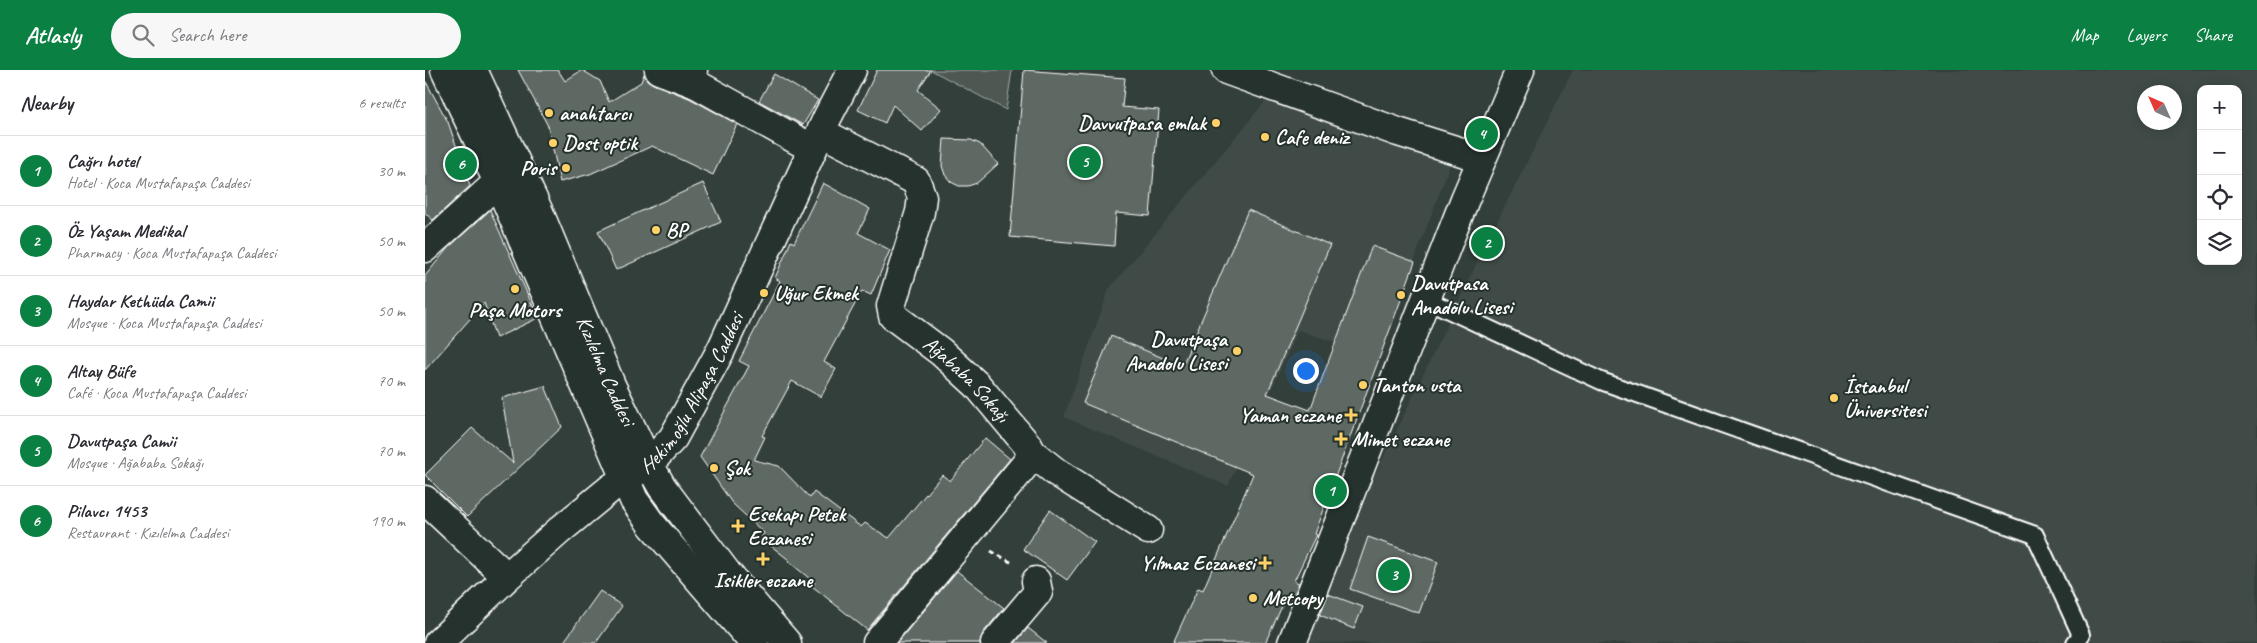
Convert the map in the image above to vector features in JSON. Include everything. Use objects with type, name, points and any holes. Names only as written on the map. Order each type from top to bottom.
[{"type":"street","name":"Kızılelma Caddesi","points":[[445,70],[498,182],[634,500],[652,525],[754,643]]},
{"type":"street","name":"Kızılelma Caddesi","points":[[473,70],[539,212],[611,385],[649,464],[662,487],[727,573],[787,643]]},
{"type":"street","name":"Ağababa Sokağı","points":[[659,70],[677,78],[694,77],[817,140],[916,181],[922,197],[920,212],[891,306],[893,316],[941,352],[977,385],[1029,447],[1031,452],[1056,472],[1149,530]]},
{"type":"street","name":"Hekimoğlu Alipaşa Caddesi","points":[[439,643],[507,576],[559,530],[625,478],[649,464],[673,438],[697,398],[721,350],[817,140],[852,70]]},
{"type":"street","points":[[1226,70],[1278,79],[1398,132],[1481,158]]},
{"type":"street","points":[[1292,643],[1425,299],[1481,158],[1519,70]]},
{"type":"street","points":[[425,248],[498,182]]},
{"type":"street","points":[[877,643],[1030,459],[1031,452]]},
{"type":"street","points":[[425,500],[507,576]]},
{"type":"street","points":[[995,643],[1038,592],[1036,581]]},
{"type":"lane","points":[[1425,299],[1601,381],[2035,535],[2081,635],[2075,643]]},
{"type":"path","points":[[966,538],[1018,566],[1036,581]]},
{"type":"shaded area","points":[[931,70],[1012,70],[1006,110]]},
{"type":"shaded area","name":"İstanbul Üniversitesi","points":[[1573,70],[2257,70],[2257,643],[1303,643],[1346,536],[1482,252]]},
{"type":"shaded area","points":[[1269,97],[1452,159],[1379,356],[1298,330],[1228,486],[1064,417],[1109,289]]},
{"type":"building","points":[[518,70],[558,70],[565,81],[582,70],[600,81],[609,102],[641,82],[644,74],[647,80],[653,84],[689,98],[737,124],[713,175],[652,146],[590,174],[560,182],[548,126]]},
{"type":"building","points":[[877,70],[931,70],[918,90],[941,109],[922,131],[893,105],[885,123],[858,110]]},
{"type":"building","points":[[1024,70],[1125,78],[1122,107],[1159,110],[1150,216],[1116,213],[1114,246],[1010,237]]},
{"type":"building","points":[[774,74],[818,100],[803,125],[759,101]]},
{"type":"building","points":[[425,80],[448,122],[470,186],[433,220],[425,213]]},
{"type":"building","points":[[944,139],[971,140],[980,144],[998,164],[977,183],[959,186],[951,182],[945,175],[942,166]]},
{"type":"building","points":[[703,183],[721,222],[616,270],[598,231]]},
{"type":"building","points":[[823,183],[870,209],[858,233],[890,250],[871,295],[862,291],[824,362],[836,369],[821,397],[792,381],[762,436],[765,437],[754,460],[779,466],[810,498],[814,492],[861,527],[865,523],[889,538],[942,475],[950,481],[985,438],[1010,459],[867,630],[812,586],[815,583],[761,538],[764,533],[732,503],[700,457],[749,366],[739,361],[780,281],[775,278],[791,241],[794,243]]},
{"type":"building","points":[[490,210],[538,318],[496,338],[484,303],[425,370],[425,276],[448,248]]},
{"type":"building","points":[[1248,210],[1330,245],[1267,394],[1310,410],[1372,246],[1415,262],[1314,534],[1316,535],[1294,581],[1299,583],[1290,604],[1284,602],[1265,643],[1173,643],[1198,588],[1203,590],[1253,474],[1083,403],[1111,336],[1182,366]]},
{"type":"building","points":[[545,386],[562,427],[467,517],[425,475],[472,428],[513,463],[502,398]]},
{"type":"building","points":[[1050,510],[1095,542],[1067,580],[1023,549]]},
{"type":"building","points":[[1368,537],[1438,562],[1419,613],[1350,589]]},
{"type":"building","points":[[957,571],[1004,608],[983,633],[980,643],[897,643]]},
{"type":"building","points":[[600,591],[622,606],[596,643],[563,643]]},
{"type":"building","points":[[1328,594],[1363,607],[1354,629],[1320,615]]},
{"type":"building","points":[[1028,628],[1047,643],[1015,643]]},
{"type":"place","name":"anahtarcı","points":[[549,113]]},
{"type":"place","name":"Davvutpasa emlak","points":[[1216,123]]},
{"type":"place","name":"Altay Büfe","points":[[1482,134]]},
{"type":"place","name":"Cafe deniz","points":[[1265,137]]},
{"type":"place","name":"Dost optik","points":[[553,143]]},
{"type":"place","name":"Davutpaşa Camii","points":[[1085,162]]},
{"type":"place","name":"Pilavcı 1453","points":[[461,164]]},
{"type":"place","name":"Poris","points":[[566,168]]},
{"type":"place","name":"BP","points":[[656,230]]},
{"type":"place","name":"Öz Yaşam Medikal","points":[[1487,243]]},
{"type":"place","name":"Paşa Motors","points":[[515,289]]},
{"type":"place","name":"Uğur Ekmek","points":[[764,293]]},
{"type":"place","name":"Davutpasa Anadolu Lisesi","points":[[1401,295]]},
{"type":"place","name":"Davutpaşa Anadolu Lisesi","points":[[1237,351]]},
{"type":"place","name":"Tanton usta","points":[[1363,385]]},
{"type":"place","name":"İstanbul Üniversitesi","points":[[1834,398]]},
{"type":"place","name":"Yaman eczane","points":[[1351,415]]},
{"type":"place","name":"Mimet eczane","points":[[1341,439]]},
{"type":"place","name":"Şok","points":[[714,468]]},
{"type":"place","name":"Cağrı hotel","points":[[1331,491]]},
{"type":"place","name":"Esekapı Petek Eczanesi","points":[[738,526]]},
{"type":"place","name":"Isikler eczane","points":[[763,559]]},
{"type":"place","name":"Yılmaz Eczanesi","points":[[1265,563]]},
{"type":"place","name":"Haydar Kethüda Camii","points":[[1394,575]]},
{"type":"place","name":"Metcopy","points":[[1253,598]]}]
